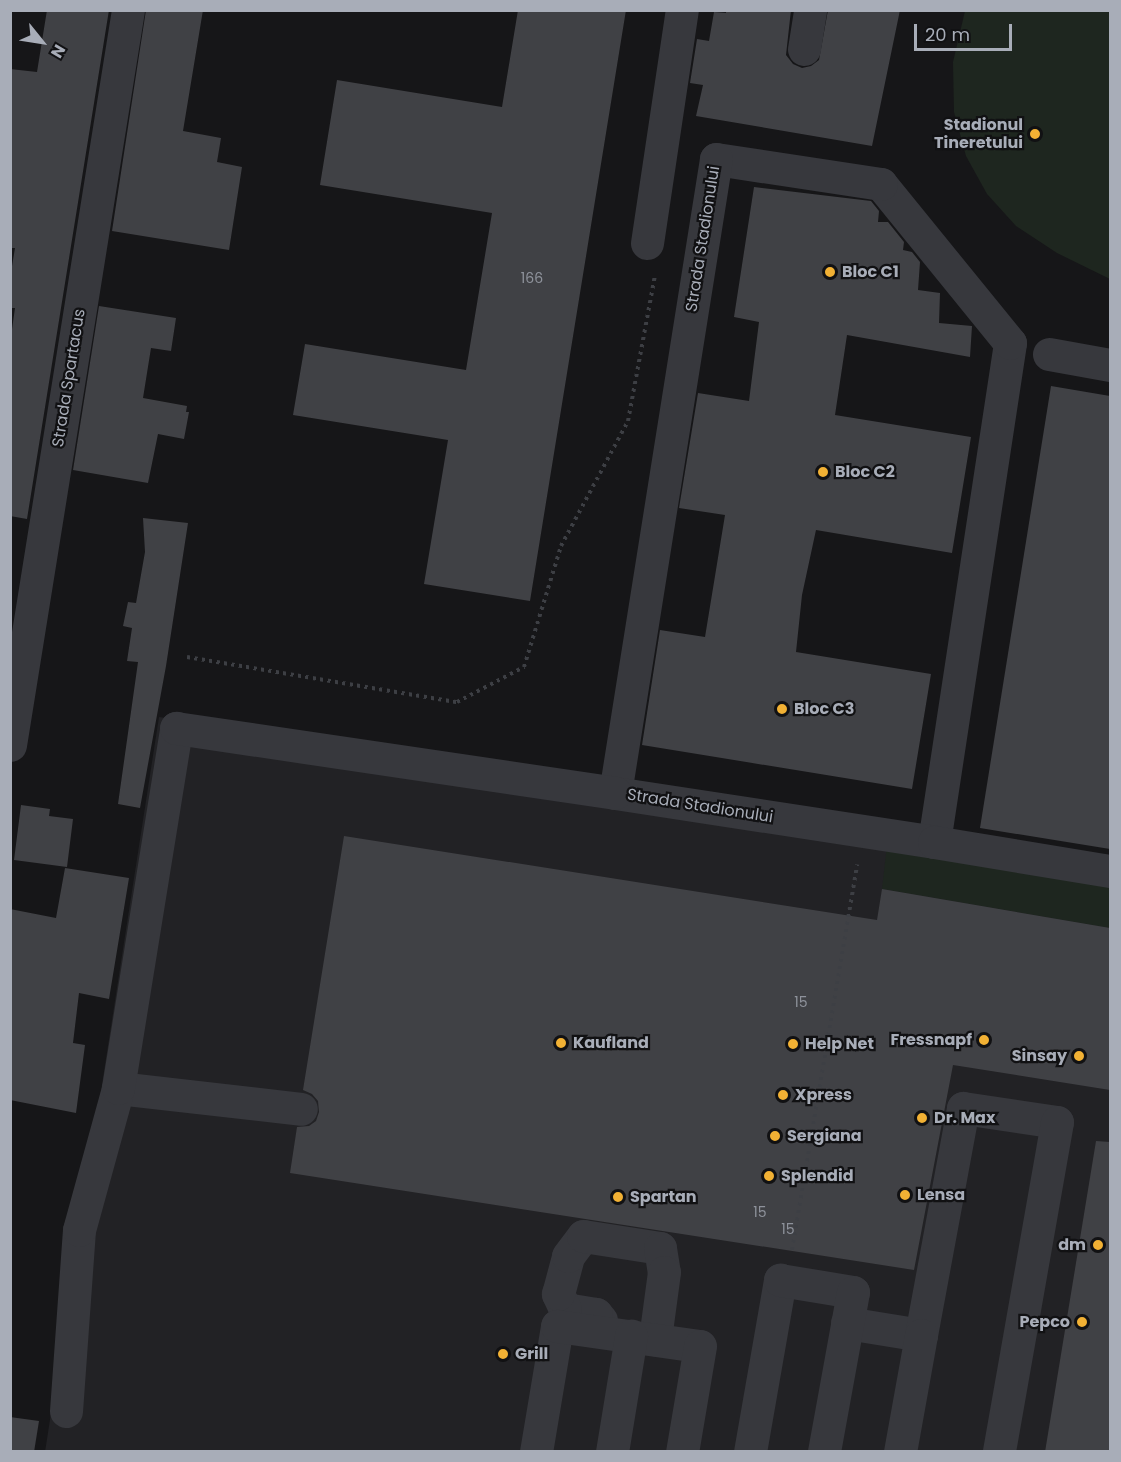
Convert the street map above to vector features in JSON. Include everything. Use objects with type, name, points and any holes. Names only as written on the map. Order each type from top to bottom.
[{"type":"street","name":"Strada Spartacus","points":[[10,745],[128,10]]},
{"type":"street","points":[[647,243],[682,10]]},
{"type":"street","points":[[804,49],[810,10]]},
{"type":"street","name":"Strada Stadionului","points":[[934,842],[1010,343],[881,184],[716,159],[615,794],[934,842],[1110,872]]},
{"type":"street","points":[[1049,354],[1110,365]]},
{"type":"street","points":[[66,1411],[79,1230],[118,1088],[176,728],[615,794]]},
{"type":"street","points":[[118,1088],[301,1109]]},
{"type":"street","points":[[900,1452],[963,1108],[1057,1122],[999,1452]]},
{"type":"street","points":[[750,1452],[780,1281],[853,1292],[824,1452]]},
{"type":"street","points":[[847,1323],[921,1335]]},
{"type":"street","points":[[536,1452],[556,1326],[700,1346],[682,1452]]},
{"type":"street","points":[[612,1452],[632,1336]]},
{"type":"path","points":[[188,657],[457,702],[524,667],[561,546],[628,421],[656,272],[647,243]]},
{"type":"path","points":[[787,1281],[862,831]]},
{"type":"shaded area","name":"Stadionul Tineretului","points":[[965,11],[1110,11],[1110,279],[1057,253],[1016,226],[987,194],[966,156],[954,112],[953,62]]},
{"type":"shaded area","points":[[159,717],[522,767],[1110,860],[1110,1451],[45,1452]]},
{"type":"shaded area","points":[[887,845],[1110,884],[1110,928],[882,889]]},
{"type":"building","points":[[47,10],[109,10],[27,519],[10,516],[10,343],[15,308],[10,308],[10,278],[15,248],[10,248],[10,69],[37,72]]},
{"type":"building","points":[[146,10],[203,10],[183,131],[221,138],[217,162],[242,167],[229,250],[112,231]]},
{"type":"building","points":[[518,10],[626,10],[530,601],[424,584],[448,440],[293,415],[305,344],[466,370],[492,213],[320,185],[337,80],[502,107]]},
{"type":"building","points":[[726,10],[791,10],[786,55],[793,64],[802,68],[811,66],[819,60],[828,10],[900,10],[872,146],[696,116],[703,85],[690,83],[697,39],[709,41],[714,12],[726,13]]},
{"type":"building","points":[[754,187],[871,201],[879,211],[878,222],[888,222],[904,242],[903,250],[912,252],[920,262],[918,290],[940,293],[939,323],[972,326],[970,357],[847,335],[835,415],[971,437],[952,553],[816,530],[802,595],[796,652],[931,674],[912,789],[642,745],[660,630],[705,637],[725,515],[679,508],[698,393],[749,401],[759,322],[734,317]]},
{"type":"building","points":[[99,306],[176,318],[171,351],[151,348],[143,398],[187,406],[186,412],[189,412],[184,439],[158,434],[148,483],[73,470]]},
{"type":"building","points":[[1051,386],[1110,396],[1110,849],[980,828]]},
{"type":"building","points":[[143,518],[188,523],[166,666],[140,808],[118,804],[138,662],[127,661],[132,628],[123,626],[128,602],[136,603],[145,552]]},
{"type":"building","points":[[21,805],[50,809],[49,816],[73,819],[67,867],[14,860]]},
{"type":"building","name":"Kaufland","points":[[344,836],[877,920],[882,889],[1110,928],[1110,1090],[953,1065],[914,1270],[290,1173],[297,1127],[309,1126],[316,1121],[319,1112],[318,1101],[312,1094],[303,1090]]},
{"type":"building","points":[[65,868],[129,878],[109,999],[79,993],[73,1043],[85,1045],[76,1113],[10,1100],[10,909],[56,918]]},
{"type":"building","points":[[1096,1141],[1110,1142],[1110,1452],[1045,1452]]},
{"type":"building","points":[[10,1417],[39,1421],[34,1452],[10,1452]]},
{"type":"place","name":"Stadionul Tineretului","points":[[1035,134]]},
{"type":"place","name":"Bloc C1","points":[[830,272]]},
{"type":"place","name":"Bloc C2","points":[[823,472]]},
{"type":"place","name":"Bloc C3","points":[[782,709]]},
{"type":"place","name":"Fressnapf","points":[[984,1040]]},
{"type":"place","name":"Kaufland","points":[[561,1043]]},
{"type":"place","name":"Help Net","points":[[793,1044]]},
{"type":"place","name":"Sinsay","points":[[1079,1056]]},
{"type":"place","name":"Xpress","points":[[783,1095]]},
{"type":"place","name":"Dr. Max","points":[[922,1118]]},
{"type":"place","name":"Sergiana","points":[[775,1136]]},
{"type":"place","name":"Splendid","points":[[769,1176]]},
{"type":"place","name":"Lensa","points":[[905,1195]]},
{"type":"place","name":"Spartan","points":[[618,1197]]},
{"type":"place","name":"dm","points":[[1098,1245]]},
{"type":"place","name":"Pepco","points":[[1082,1322]]},
{"type":"place","name":"Grill","points":[[503,1354]]}]
